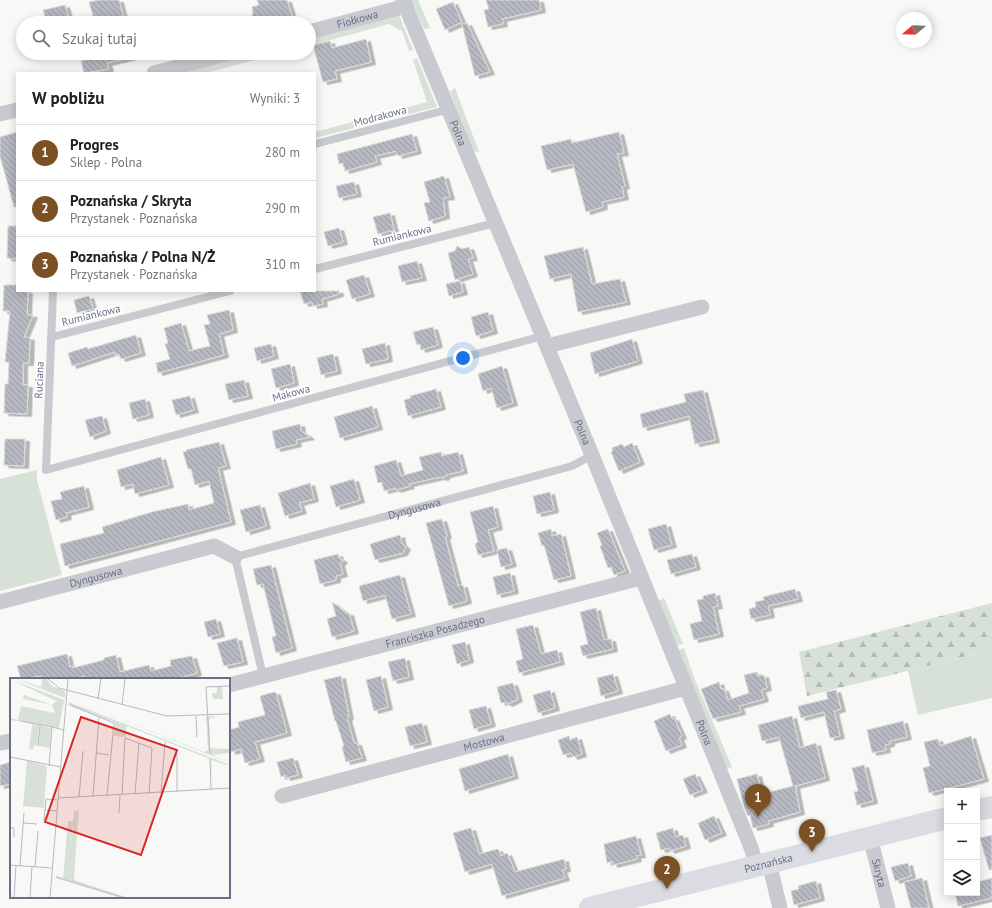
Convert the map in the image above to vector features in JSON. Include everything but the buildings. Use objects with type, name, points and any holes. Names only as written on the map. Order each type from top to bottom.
[{"type":"main road","points":[[980,809],[992,807]]},
{"type":"main road","name":"Poznańska","points":[[590,908],[944,819]]},
{"type":"street","name":"Fiołkowa","points":[[316,30],[404,3]]},
{"type":"street","name":"Polna","points":[[404,3],[450,109],[495,223],[592,455],[750,845],[763,865]]},
{"type":"street","points":[[158,72],[203,60]]},
{"type":"street","points":[[0,114],[16,110]]},
{"type":"street","points":[[545,341],[702,306]]},
{"type":"street","name":"Dyngusowa","points":[[0,602],[214,546],[235,557]]},
{"type":"street","name":"Franciszka Posadzego","points":[[230,685],[641,578]]},
{"type":"street","name":"Mostowa","points":[[282,796],[686,688]]},
{"type":"street","points":[[0,744],[10,741]]},
{"type":"street","name":"Skryta","points":[[870,837],[888,908]]},
{"type":"street","points":[[763,865],[780,908]]},
{"type":"lane","name":"Modrakowa","points":[[316,144],[450,109]]},
{"type":"lane","name":"Rumiankowa","points":[[316,269],[495,223]]},
{"type":"lane","name":"Ruciana","points":[[46,470],[53,292]]},
{"type":"lane","name":"Rumiankowa","points":[[52,337],[226,292]]},
{"type":"lane","name":"Makowa","points":[[46,470],[545,341]]},
{"type":"lane","name":"Dyngusowa","points":[[235,557],[572,466],[592,455]]},
{"type":"lane","points":[[235,557],[263,676]]},
{"type":"green space","points":[[411,0],[418,0],[430,28],[424,29]]},
{"type":"green space","points":[[399,15],[413,50],[409,51],[402,31],[389,24],[316,44],[316,34]]},
{"type":"green space","points":[[417,58],[437,107],[316,138],[316,132],[427,102],[413,60]]},
{"type":"green space","points":[[217,60],[255,60],[210,72],[173,72]]},
{"type":"green space","points":[[455,88],[479,152],[473,151],[450,92]]},
{"type":"green space","points":[[37,470],[37,480],[62,575],[0,591],[0,479]]},
{"type":"green space","points":[[664,598],[683,644],[675,646],[657,601]]},
{"type":"green space","points":[[992,603],[992,650],[807,696],[799,652]]},
{"type":"green space","points":[[684,648],[695,680],[732,767],[727,769],[677,650]]},
{"type":"green space","points":[[992,650],[992,698],[918,715],[908,671]]},
{"type":"place","name":"Progres","points":[[758,817]]},
{"type":"place","name":"Poznańska / Polna N/Ż","points":[[812,852]]},
{"type":"place","name":"Poznańska / Skryta","points":[[667,889]]}]
